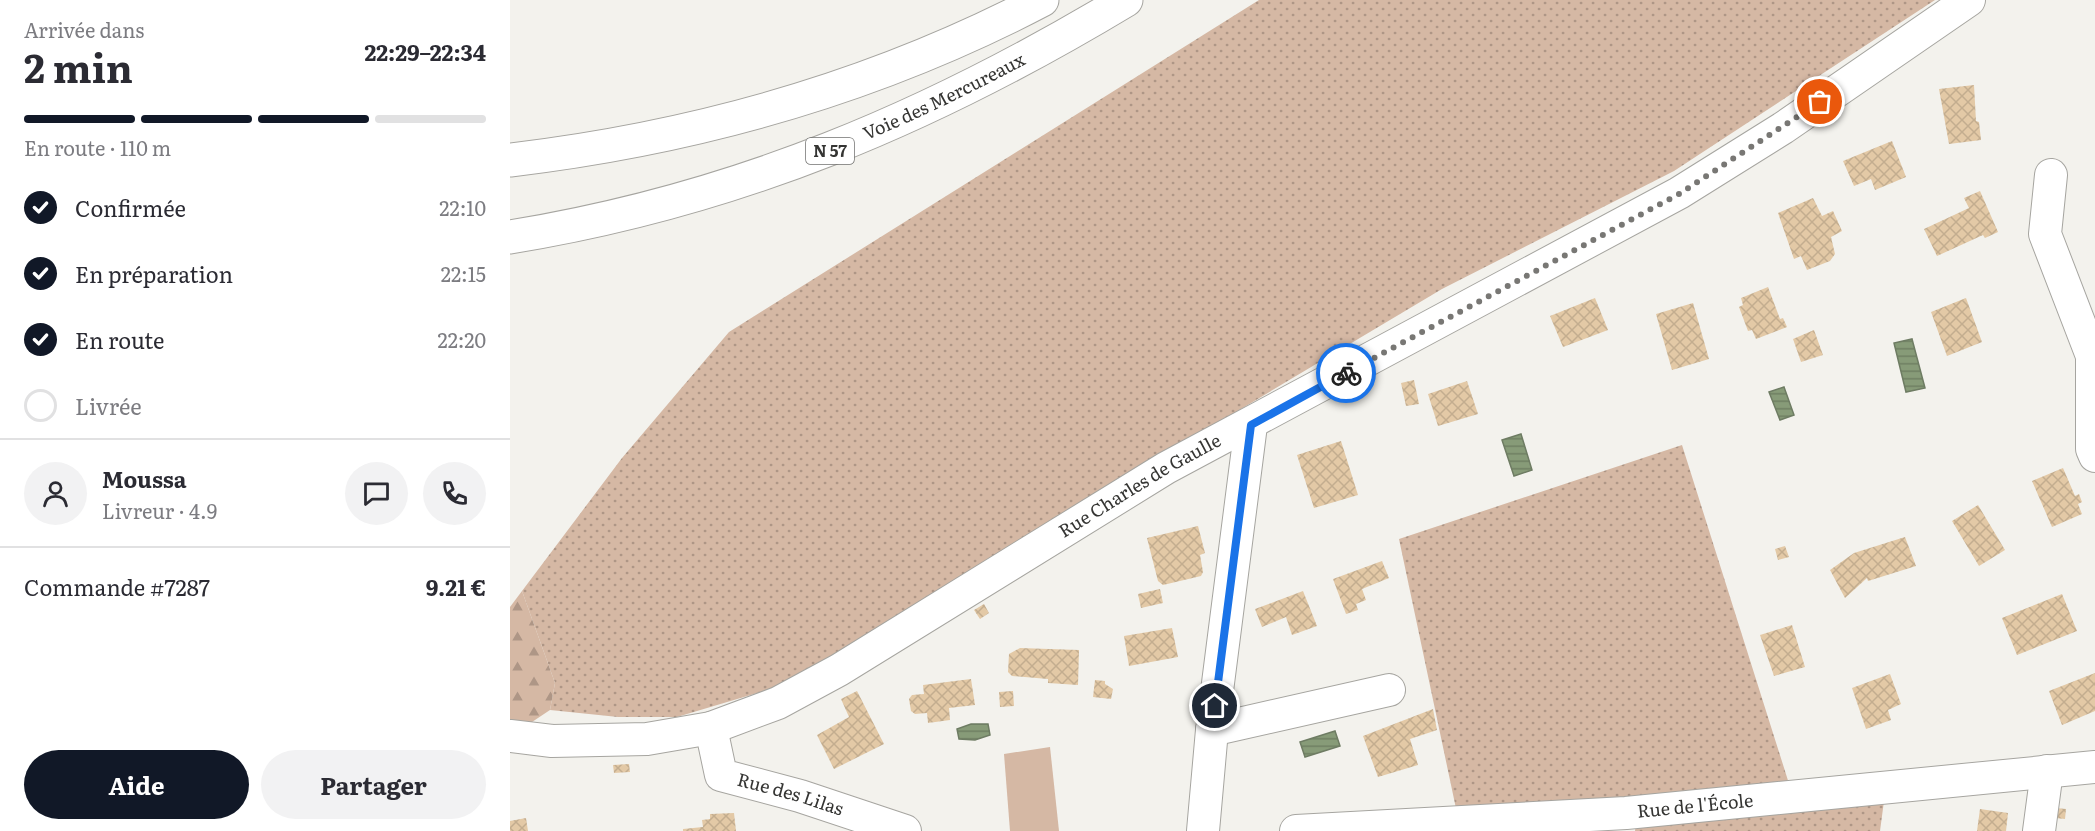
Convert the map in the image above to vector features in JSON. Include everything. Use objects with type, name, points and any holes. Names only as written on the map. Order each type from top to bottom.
[{"type":"highway","points":[[510,160],[637,141],[768,110],[857,81],[941,49],[1042,0]]},
{"type":"highway","name":"Voie des Mercureaux","points":[[510,237],[600,220],[697,196],[834,149],[964,91],[1047,47],[1126,0]]},
{"type":"street","name":"Rue Charles de Gaulle","points":[[510,736],[552,741],[647,739],[711,728],[778,704],[839,670],[1084,516],[1166,468],[1251,425],[1679,194],[1783,128],[1969,0]]},
{"type":"street","points":[[2052,175],[2045,234],[2092,356],[2092,449],[2095,456]]},
{"type":"street","points":[[1203,831],[1212,730],[1251,425]]},
{"type":"street","points":[[1212,730],[1389,690]]},
{"type":"street","name":"Rue des Lilas","points":[[711,728],[722,775],[800,796],[905,831]]},
{"type":"street","name":"Rue de l'École","points":[[1296,831],[1407,828],[1626,813],[2095,767]]},
{"type":"street","points":[[2039,831],[2047,771]]},
{"type":"green space","points":[[1259,0],[1935,0],[1674,171],[1442,289],[1043,527],[787,684],[677,717],[618,717],[550,710],[555,683],[522,591],[622,458],[729,332]]},
{"type":"green space","points":[[1682,445],[1791,790],[1458,818],[1399,539]]},
{"type":"green space","points":[[522,591],[555,683],[550,710],[526,726],[510,722],[510,607]]},
{"type":"green space","points":[[1050,747],[1059,831],[1010,831],[1004,754]]},
{"type":"green space","points":[[1884,801],[1880,831],[1635,831],[1636,823]]},
{"type":"shaded area","points":[[1912,339],[1925,388],[1906,392],[1894,343]]},
{"type":"shaded area","points":[[1784,387],[1794,415],[1780,420],[1769,392]]},
{"type":"shaded area","points":[[1521,434],[1532,470],[1514,476],[1502,440]]},
{"type":"shaded area","points":[[971,724],[988,724],[990,735],[975,740],[959,739],[957,729]]},
{"type":"shaded area","points":[[1335,731],[1340,746],[1305,757],[1300,742]]},
{"type":"building","points":[[1974,85],[1976,121],[1979,122],[1981,140],[1949,144],[1939,89]]},
{"type":"building","points":[[1892,141],[1906,177],[1875,190],[1871,179],[1854,186],[1843,161]]},
{"type":"building","points":[[1980,191],[1998,232],[1985,238],[1983,235],[1937,256],[1924,229],[1969,208],[1964,198]]},
{"type":"building","points":[[1813,198],[1822,216],[1833,211],[1842,231],[1831,237],[1835,254],[1830,261],[1807,270],[1801,256],[1794,259],[1778,213]]},
{"type":"building","points":[[1768,287],[1780,319],[1783,318],[1787,327],[1756,339],[1752,330],[1748,331],[1739,307],[1743,305],[1741,298]]},
{"type":"building","points":[[1595,298],[1608,330],[1563,347],[1550,316]]},
{"type":"building","points":[[1966,298],[1982,342],[1947,356],[1931,312]]},
{"type":"building","points":[[1693,303],[1709,359],[1672,370],[1656,314]]},
{"type":"building","points":[[1814,330],[1823,355],[1801,362],[1793,339]]},
{"type":"building","points":[[1414,380],[1419,404],[1406,406],[1401,383]]},
{"type":"building","points":[[1467,381],[1478,414],[1438,426],[1428,394]]},
{"type":"building","points":[[1341,441],[1358,495],[1314,508],[1297,455]]},
{"type":"building","points":[[2063,468],[2075,496],[2079,494],[2082,502],[2078,504],[2082,514],[2052,527],[2032,481]]},
{"type":"building","points":[[1978,505],[2005,550],[1979,566],[1952,521]]},
{"type":"building","points":[[1198,526],[1205,553],[1200,555],[1203,572],[1201,576],[1163,585],[1158,581],[1147,538]]},
{"type":"building","points":[[1905,537],[1916,566],[1868,581],[1867,578],[1845,598],[1830,570],[1854,553]]},
{"type":"building","points":[[1785,546],[1789,557],[1778,560],[1775,549]]},
{"type":"building","points":[[1382,561],[1389,578],[1362,589],[1366,600],[1356,604],[1358,610],[1346,614],[1333,579]]},
{"type":"building","points":[[1160,589],[1163,603],[1141,608],[1138,594]]},
{"type":"building","points":[[1303,591],[1317,626],[1292,635],[1286,617],[1262,627],[1255,609]]},
{"type":"building","points":[[2062,594],[2077,631],[2017,655],[2002,618]]},
{"type":"building","points":[[984,604],[989,613],[980,619],[974,610]]},
{"type":"building","points":[[1792,625],[1805,667],[1774,676],[1760,635]]},
{"type":"building","points":[[1172,628],[1178,657],[1129,666],[1124,636]]},
{"type":"building","points":[[1020,648],[1079,650],[1078,685],[1048,683],[1048,679],[1012,676],[1008,672],[1009,654]]},
{"type":"building","points":[[2095,673],[2095,711],[2062,725],[2049,691]]},
{"type":"building","points":[[1890,674],[1901,704],[1888,710],[1891,720],[1866,729],[1852,688]]},
{"type":"building","points":[[971,679],[975,705],[949,708],[950,720],[928,723],[927,713],[915,714],[911,711],[909,699],[912,695],[924,694],[923,685]]},
{"type":"building","points":[[1095,680],[1105,681],[1105,684],[1113,689],[1111,699],[1093,697]]},
{"type":"building","points":[[857,691],[884,744],[834,769],[817,735],[849,717],[841,699]]},
{"type":"building","points":[[1013,691],[1014,706],[1000,707],[999,692]]},
{"type":"building","points":[[1433,709],[1437,730],[1410,739],[1418,765],[1378,777],[1363,736]]},
{"type":"building","points":[[629,764],[630,772],[614,773],[613,765]]},
{"type":"building","points":[[2056,808],[2066,809],[2065,819],[2055,818]]},
{"type":"building","points":[[1980,809],[2008,813],[2006,831],[1977,831]]},
{"type":"building","points":[[734,813],[736,831],[683,831],[683,829],[703,827],[702,820],[710,819],[710,814]]},
{"type":"building","points":[[526,818],[528,831],[510,831],[510,821]]},
{"type":"way so far","points":[[1346,373],[1679,194],[1820,102]]},
{"type":"route","points":[[1215,706],[1251,425],[1346,373]]}]
